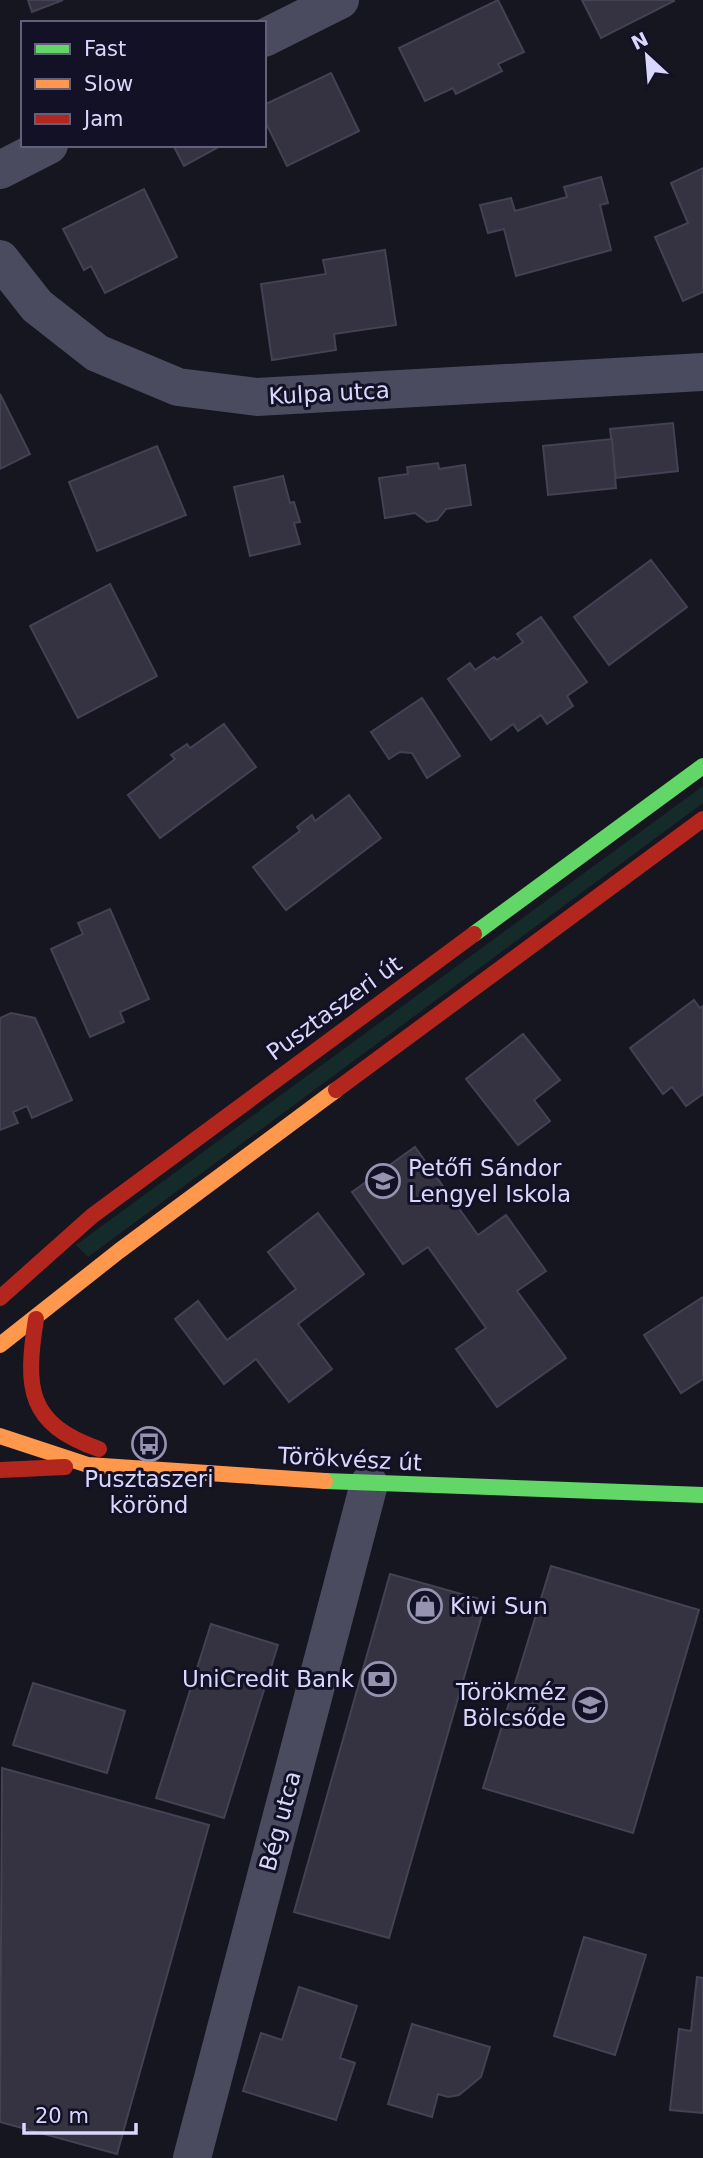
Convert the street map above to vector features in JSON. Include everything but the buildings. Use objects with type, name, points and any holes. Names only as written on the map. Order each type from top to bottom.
[{"type":"street","points":[[266,37],[340,0]]},
{"type":"street","points":[[0,170],[45,147]]},
{"type":"street","name":"Kulpa utca","points":[[0,259],[37,306],[97,353],[178,387],[257,397],[703,372]]},
{"type":"street","name":"Pusztaszeri út","points":[[0,1298],[92,1216],[148,1173],[703,766]]},
{"type":"street","points":[[0,1345],[119,1251],[703,820]]},
{"type":"street","points":[[36,1319],[28,1365],[38,1409],[62,1434],[143,1468]]},
{"type":"street","name":"Törökvész út","points":[[0,1436],[88,1465],[369,1484],[703,1495]]},
{"type":"street","points":[[0,1470],[88,1465]]},
{"type":"street","name":"Bég utca","points":[[191,2158],[369,1484]]},
{"type":"green space","points":[[703,786],[703,803],[88,1257],[76,1245]]},
{"type":"traffic: fast","points":[[474,934],[703,766]]},
{"type":"traffic: fast","points":[[325,1481],[703,1495]]},
{"type":"traffic: slow","points":[[0,1345],[119,1251],[336,1090]]},
{"type":"traffic: slow","points":[[0,1436],[88,1465],[325,1481]]},
{"type":"traffic: jam","points":[[336,1090],[703,819]]},
{"type":"traffic: jam","points":[[0,1298],[92,1216],[474,934]]},
{"type":"traffic: jam","points":[[36,1319],[31,1365],[36,1400],[57,1428],[99,1449]]},
{"type":"traffic: jam","points":[[0,1470],[65,1467]]},
{"type":"place","name":"Petőfi Sándor Lengyel Iskola","points":[[383,1181]]},
{"type":"place","name":"Pusztaszeri körönd","points":[[149,1444]]},
{"type":"place","name":"Kiwi Sun","points":[[425,1606]]},
{"type":"place","name":"UniCredit Bank","points":[[379,1679]]},
{"type":"place","name":"Törökméz Bölcsőde","points":[[590,1705]]}]
